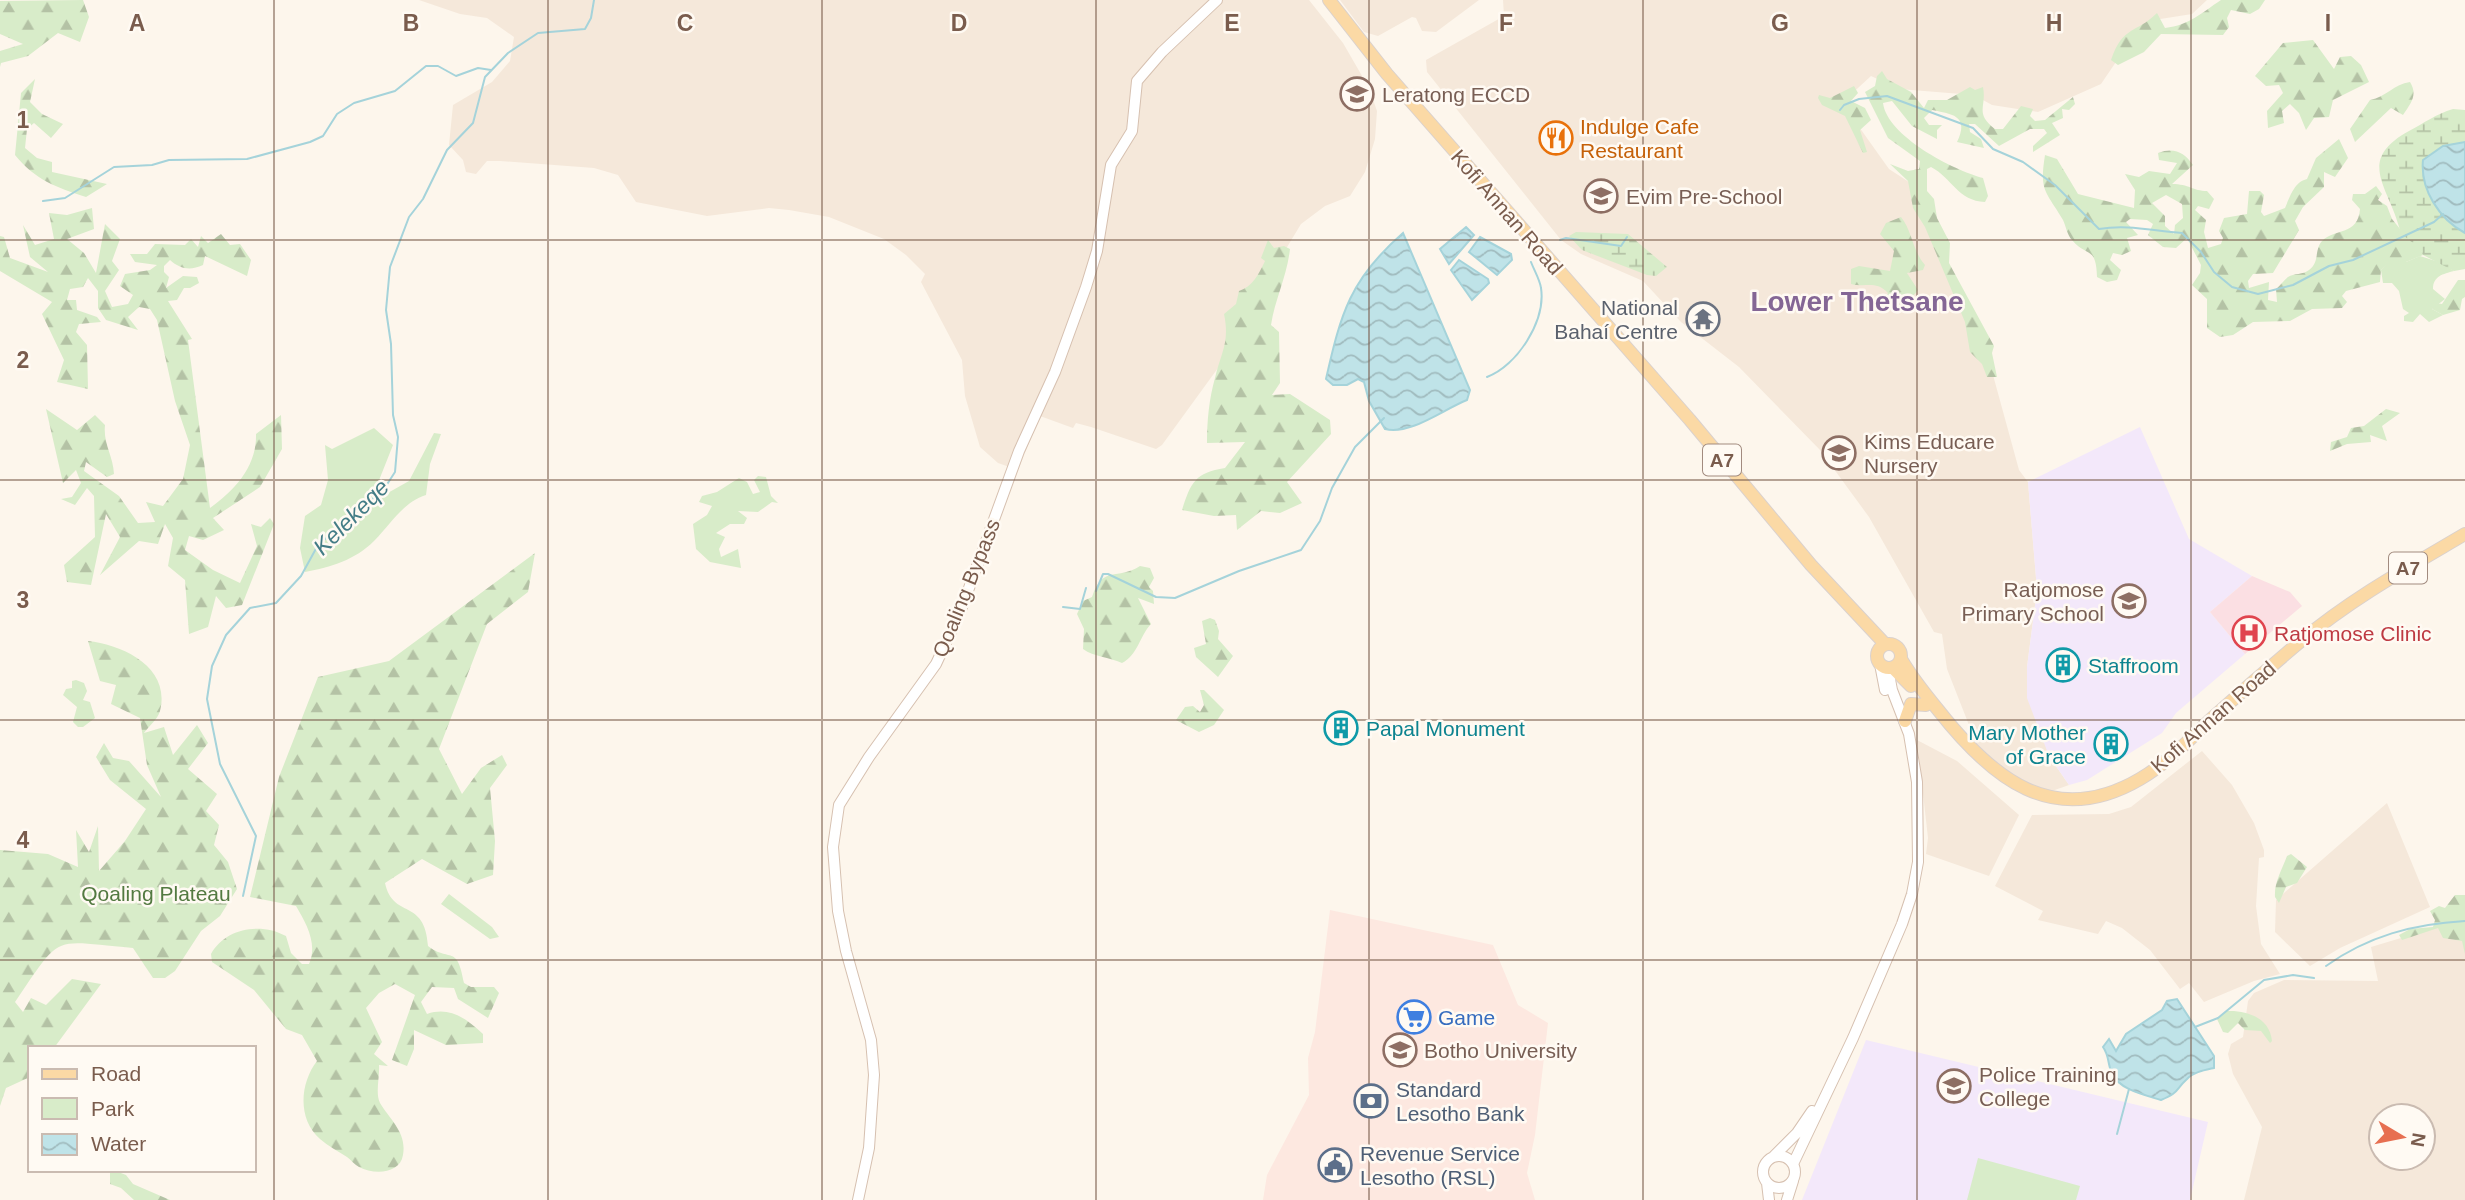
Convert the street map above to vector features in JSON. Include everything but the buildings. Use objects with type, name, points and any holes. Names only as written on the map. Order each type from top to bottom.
[{"type":"main road","name":"Qoaling Bypass","points":[[858,1200],[869,1147],[874,1075],[871,1040],[846,951],[838,911],[833,847],[839,805],[869,757],[936,664],[961,610],[1019,451],[1055,372],[1086,287],[1097,251],[1111,165],[1132,131],[1137,81],[1162,52],[1217,0]]},
{"type":"main road","name":"Kofi Annan Road","points":[[1329,0],[1387,74],[1690,420],[1882,647]]},
{"type":"main road","name":"Kofi Annan Road","points":[[1891,665],[1979,759],[2020,787],[2037,793],[2077,798],[2113,792],[2162,764],[2316,628],[2465,534]]},
{"type":"main road","name":"A7","points":[[1882,647],[1898,647],[1891,665],[1882,647]]},
{"type":"main road","name":"Kofi Annan Road","points":[[1891,665],[1926,705],[1952,729]]},
{"type":"main road","points":[[1787,1200],[1794,1178],[1794,1164],[1849,1048],[1902,924],[1912,894],[1918,852],[1917,782],[1905,721],[1892,690],[1891,665]]},
{"type":"main road","points":[[1891,665],[1884,688],[1904,734],[1916,796]]},
{"type":"main road","points":[[1905,721],[1912,704],[1926,705]]},
{"type":"main road","points":[[1769,1200],[1763,1169],[1803,1126],[1849,1048]]},
{"type":"main road","points":[[1774,1156],[1783,1156],[1794,1164]]},
{"type":"main road","points":[[1767,1183],[1782,1188],[1794,1178]]},
{"type":"shaded area","points":[[419,0],[1309,0],[1343,43],[1369,88],[1377,111],[1375,139],[1365,172],[1350,196],[1325,206],[1301,224],[1229,343],[1218,368],[1162,445],[1156,449],[1091,427],[1076,423],[1073,428],[1040,416],[1018,470],[998,463],[980,447],[965,396],[962,360],[921,282],[925,274],[906,255],[884,239],[829,217],[789,210],[769,208],[707,216],[636,202],[618,175],[594,168],[487,161],[476,174],[466,172],[463,160],[449,145],[453,105],[492,82],[510,61],[514,37],[487,18],[460,14]]},
{"type":"shaded area","points":[[1340,0],[1479,0],[1436,32],[1422,31],[1416,18],[1412,17],[1378,36],[1364,32]]},
{"type":"shaded area","points":[[1503,0],[2207,0],[2192,14],[2154,20],[2120,56],[2101,84],[2038,112],[1992,105],[1974,95],[1899,89],[1871,76],[1846,99],[1852,117],[1889,169],[1915,186],[1990,364],[2019,470],[2028,482],[2037,590],[2027,667],[2049,756],[2069,785],[2052,791],[2033,788],[2012,777],[1978,748],[1947,669],[1942,634],[1934,632],[1869,517],[1820,450],[1739,367],[1681,322],[1643,281],[1581,254],[1561,240],[1427,72],[1426,60],[1504,16]]},
{"type":"shaded area","name":"Ratjomose Primary School","points":[[2140,427],[2189,539],[2252,576],[2210,612],[2245,654],[2176,713],[2162,733],[2087,780],[2069,785],[2049,756],[2027,698],[2027,667],[2037,590],[2028,482]]},
{"type":"shaded area","name":"Ratjomose Clinic","points":[[2252,576],[2290,592],[2302,606],[2245,654],[2210,612]]},
{"type":"shaded area","points":[[1917,740],[1957,761],[2019,815],[1989,876],[1926,854],[1928,838]]},
{"type":"shaded area","points":[[2202,751],[2232,785],[2254,823],[2264,850],[2264,857],[2259,858],[2256,906],[2261,944],[2280,974],[2254,981],[2204,1002],[2189,983],[2180,989],[2150,950],[2122,928],[2106,921],[2098,934],[2038,920],[2043,911],[1995,886],[2032,815],[2109,814],[2131,807]]},
{"type":"shaded area","points":[[2387,803],[2430,907],[2340,948],[2310,966],[2275,932],[2276,900]]},
{"type":"shaded area","points":[[1330,910],[1493,945],[1518,1005],[1548,1023],[1535,1135],[1527,1173],[1535,1200],[1263,1200],[1267,1175],[1309,1095],[1308,1058],[1315,1032]]},
{"type":"shaded area","points":[[2441,926],[2465,927],[2465,1200],[2244,1200],[2262,1127],[2233,1074],[2228,1054],[2231,1044],[2243,1037],[2248,1001],[2254,993],[2284,980],[2378,981],[2371,947]]},
{"type":"shaded area","name":"Police Training College","points":[[1866,1040],[2208,1122],[2190,1200],[1802,1200]]},
{"type":"green space","points":[[83,0],[89,17],[80,42],[58,33],[28,56],[1,63],[0,67],[0,51],[23,44],[0,34],[0,1]]},
{"type":"green space","points":[[2221,0],[2265,0],[2259,9],[2250,14],[2231,10],[2227,18],[2229,27],[2223,35],[2161,34],[2144,52],[2118,65],[2111,60],[2125,35],[2157,13],[2165,28],[2195,18]]},
{"type":"green space","points":[[2313,40],[2334,69],[2340,57],[2351,56],[2361,65],[2369,82],[2333,100],[2329,117],[2314,118],[2306,130],[2299,113],[2290,104],[2282,111],[2284,123],[2268,128],[2267,111],[2283,93],[2279,85],[2266,86],[2255,76],[2283,43]]},
{"type":"green space","points":[[1882,71],[1887,79],[1911,92],[1924,108],[1928,100],[1947,100],[1970,87],[1975,90],[1983,87],[1983,114],[1995,129],[2003,129],[2021,106],[2033,109],[2030,116],[2035,121],[2045,120],[2073,97],[2075,104],[2069,110],[2062,109],[2063,118],[2052,123],[2060,135],[2033,152],[2033,146],[2047,133],[2044,129],[2030,129],[1999,146],[1975,124],[1969,124],[1970,132],[1981,139],[1984,148],[1957,142],[1961,126],[1960,121],[1952,115],[1932,110],[1924,118],[1929,125],[1942,125],[1937,130],[1937,139],[1912,126],[1892,101],[1883,103],[1896,128],[1908,139],[1955,168],[1983,178],[1988,196],[1985,202],[1968,198],[1931,167],[1927,169],[1927,191],[1934,199],[1937,218],[1950,243],[1949,263],[1994,346],[1992,353],[1997,377],[1987,377],[1982,364],[1970,352],[1965,322],[1925,227],[1913,208],[1908,181],[1890,164],[1908,171],[1919,169],[1920,161],[1888,138],[1865,92],[1875,86],[1877,76]]},
{"type":"green space","points":[[35,79],[30,102],[42,114],[63,124],[51,138],[34,123],[27,129],[25,148],[37,158],[52,162],[52,172],[107,184],[86,197],[47,182],[15,155],[21,93]]},
{"type":"green space","points":[[2410,82],[2413,95],[2403,115],[2391,108],[2355,142],[2350,129],[2370,100]]},
{"type":"green space","points":[[1854,86],[1858,93],[1851,101],[1865,108],[1871,120],[1860,130],[1867,152],[1863,153],[1845,116],[1822,105],[1818,98],[1819,95],[1830,98]]},
{"type":"green space","points":[[2453,109],[2465,110],[2465,142],[2443,146],[2460,230],[2465,233],[2465,269],[2454,271],[2423,255],[2401,232],[2380,174],[2384,152],[2393,142],[2430,119]]},
{"type":"green space","points":[[2339,139],[2348,158],[2335,177],[2324,172],[2324,187],[2303,207],[2295,221],[2299,230],[2273,273],[2253,274],[2248,281],[2249,288],[2269,282],[2268,300],[2277,302],[2276,289],[2288,277],[2307,272],[2312,267],[2322,241],[2355,224],[2360,209],[2352,200],[2353,194],[2365,194],[2376,186],[2382,194],[2378,200],[2387,206],[2392,219],[2409,240],[2420,246],[2423,255],[2406,262],[2388,263],[2381,270],[2380,282],[2346,291],[2342,296],[2347,302],[2342,308],[2312,309],[2290,321],[2253,322],[2233,335],[2220,337],[2207,328],[2207,299],[2192,285],[2200,273],[2201,265],[2187,238],[2176,248],[2163,247],[2148,235],[2153,224],[2147,220],[2130,219],[2126,222],[2138,235],[2127,238],[2131,251],[2122,255],[2113,253],[2110,260],[2121,270],[2117,280],[2107,282],[2097,277],[2093,256],[2070,238],[2063,220],[2045,190],[2043,177],[2045,155],[2057,159],[2078,194],[2134,208],[2135,190],[2125,174],[2139,177],[2149,171],[2170,174],[2177,163],[2159,160],[2158,153],[2178,152],[2193,165],[2172,184],[2207,191],[2214,199],[2209,209],[2198,206],[2195,210],[2206,220],[2204,232],[2208,248],[2221,244],[2223,238],[2219,231],[2224,218],[2247,214],[2249,191],[2260,191],[2264,195],[2261,212],[2264,216],[2285,208],[2296,187],[2307,179],[2316,158]],"holes":[[[2166,195],[2182,204],[2183,218],[2175,225],[2174,234],[2165,226],[2165,216],[2152,203]]]},
{"type":"green space","points":[[92,208],[94,229],[67,239],[84,253],[96,273],[105,224],[120,239],[112,261],[119,270],[105,291],[112,307],[128,304],[133,295],[120,286],[125,274],[150,270],[157,265],[135,262],[130,254],[147,254],[155,244],[185,245],[191,239],[198,247],[201,236],[208,243],[221,234],[230,245],[240,244],[251,260],[247,276],[205,256],[203,265],[194,268],[181,267],[170,260],[164,266],[164,272],[169,277],[166,288],[183,276],[197,277],[199,283],[184,288],[177,300],[168,301],[192,339],[188,340],[210,508],[243,476],[253,457],[256,434],[281,415],[282,449],[260,487],[213,518],[224,530],[203,540],[189,536],[185,550],[213,570],[240,583],[257,546],[251,524],[261,527],[270,518],[274,524],[242,605],[226,608],[216,596],[208,627],[189,634],[185,580],[168,566],[173,538],[165,524],[158,544],[139,541],[100,575],[120,537],[106,514],[91,585],[67,582],[64,565],[95,537],[94,496],[87,488],[75,505],[61,499],[72,497],[81,483],[76,470],[63,483],[46,409],[77,430],[95,415],[105,425],[105,438],[114,474],[107,477],[86,462],[84,471],[119,496],[138,523],[155,522],[146,502],[163,506],[183,479],[190,445],[175,401],[157,320],[150,309],[139,307],[128,317],[138,330],[106,320],[98,308],[98,291],[88,278],[83,287],[70,289],[67,300],[76,300],[77,310],[97,317],[101,322],[79,324],[76,332],[87,345],[88,389],[57,382],[64,360],[42,314],[52,302],[0,271],[0,236],[4,237],[10,258],[48,272],[30,257],[23,225],[35,245],[54,239],[49,213],[67,215]]},
{"type":"green space","points":[[1901,217],[1925,265],[1923,270],[1907,273],[1918,290],[1907,301],[1895,304],[1885,299],[1888,293],[1875,285],[1851,284],[1851,269],[1859,266],[1890,271],[1894,251],[1880,234],[1886,223]]},
{"type":"green space","points":[[1576,232],[1628,234],[1667,267],[1656,276],[1647,275],[1582,250],[1569,236]]},
{"type":"green space","points":[[1268,240],[1274,248],[1284,246],[1290,249],[1271,325],[1279,332],[1280,383],[1272,395],[1290,394],[1330,420],[1331,434],[1287,482],[1302,503],[1280,513],[1261,511],[1237,530],[1236,515],[1214,516],[1182,510],[1188,492],[1196,480],[1207,473],[1225,468],[1245,442],[1207,443],[1209,410],[1225,340],[1224,314],[1236,304],[1239,291],[1258,275],[1265,261],[1261,258]]},
{"type":"green space","points":[[2420,256],[2442,263],[2454,271],[2439,276],[2433,285],[2433,289],[2445,299],[2432,309],[2443,315],[2429,322],[2420,314],[2413,322],[2404,321],[2404,316],[2409,313],[2403,309],[2399,291],[2392,283],[2383,283],[2381,270],[2388,262],[2406,262]]},
{"type":"green space","points":[[2458,280],[2465,280],[2465,297],[2460,310],[2443,315],[2432,309],[2436,303],[2442,304]]},
{"type":"green space","points":[[2386,409],[2400,413],[2382,426],[2387,441],[2370,435],[2371,442],[2347,444],[2330,451],[2331,442],[2347,437],[2351,428],[2364,426]]},
{"type":"green space","points":[[374,428],[393,445],[370,503],[409,481],[434,433],[441,434],[430,464],[426,495],[404,508],[367,548],[333,565],[305,572],[300,548],[305,516],[321,505],[328,480],[325,445],[332,449]]},
{"type":"green space","points":[[758,476],[766,477],[771,496],[778,503],[772,502],[758,512],[738,511],[747,518],[744,524],[730,524],[716,533],[725,537],[719,549],[721,557],[738,549],[741,568],[710,562],[696,549],[693,524],[707,515],[712,506],[699,502],[702,496],[717,492],[739,478],[747,482],[753,494],[760,492],[754,480]]},
{"type":"green space","points":[[535,553],[528,592],[487,624],[439,749],[462,794],[481,768],[502,755],[507,765],[490,788],[495,841],[493,875],[467,884],[422,859],[385,883],[395,902],[415,914],[421,921],[426,931],[428,946],[452,956],[459,963],[464,983],[471,987],[494,987],[499,993],[488,1018],[458,999],[454,988],[432,987],[421,1002],[427,1014],[443,1012],[458,1015],[483,1034],[483,1043],[446,1045],[414,1030],[414,1049],[407,1066],[392,1060],[415,995],[395,984],[379,993],[366,1008],[382,1042],[374,1054],[388,1066],[379,1065],[380,1103],[397,1127],[404,1147],[401,1161],[392,1169],[379,1172],[365,1170],[320,1139],[307,1121],[304,1090],[317,1061],[302,1035],[286,1029],[254,990],[212,962],[211,954],[217,945],[234,933],[266,929],[286,936],[291,953],[302,964],[309,964],[311,941],[296,906],[250,897],[279,777],[318,677],[389,661]]},
{"type":"green space","points":[[1140,566],[1150,568],[1154,578],[1149,587],[1153,591],[1154,604],[1138,598],[1151,624],[1135,651],[1122,663],[1083,649],[1084,629],[1077,614],[1083,601],[1092,597],[1101,580]]},
{"type":"green space","points":[[1210,618],[1215,620],[1219,631],[1218,639],[1233,656],[1218,677],[1196,657],[1194,648],[1206,644],[1202,621]]},
{"type":"green space","name":"Qoaling Plateau","points":[[88,641],[116,647],[129,653],[151,671],[158,682],[162,696],[160,711],[144,733],[164,727],[173,755],[197,725],[208,743],[188,769],[217,794],[206,811],[219,825],[214,845],[228,862],[237,889],[220,916],[201,931],[175,971],[165,978],[153,978],[133,948],[72,944],[61,946],[52,952],[15,1002],[23,1012],[31,998],[46,1005],[72,979],[101,984],[55,1046],[28,1046],[28,1078],[6,1088],[0,1106],[0,850],[48,854],[78,867],[76,830],[89,852],[98,826],[99,871],[125,841],[146,809],[110,780],[96,757],[104,743],[113,758],[129,761],[161,797],[147,765],[140,718],[111,704],[116,685],[100,681]]},
{"type":"green space","points":[[72,681],[84,683],[87,691],[83,700],[90,702],[95,718],[83,727],[78,727],[73,722],[77,707],[63,695],[66,689],[72,688]]},
{"type":"green space","points":[[1200,690],[1204,690],[1224,710],[1214,725],[1199,732],[1176,720],[1185,707],[1193,706],[1200,712],[1204,705]]},
{"type":"green space","points":[[2291,854],[2307,867],[2297,883],[2286,887],[2279,903],[2275,897],[2276,886],[2287,856]]},
{"type":"green space","points":[[449,894],[492,927],[499,937],[490,939],[441,904]]},
{"type":"green space","points":[[2455,895],[2465,895],[2465,954],[2462,941],[2443,938],[2438,928],[2402,940],[2399,935],[2410,929],[2433,927],[2435,920],[2430,911],[2439,906],[2445,908]]},
{"type":"green space","points":[[2227,1011],[2250,1014],[2262,1021],[2267,1026],[2272,1041],[2270,1043],[2261,1031],[2245,1030],[2238,1023],[2228,1033],[2223,1032],[2217,1019]]},
{"type":"green space","points":[[1978,1158],[2080,1186],[2076,1200],[1967,1200]]},
{"type":"green space","points":[[110,1172],[118,1172],[126,1175],[133,1184],[170,1200],[134,1200],[121,1188],[110,1184]]},
{"type":"water","points":[[2465,142],[2465,233],[2447,220],[2433,202],[2425,182],[2423,160],[2443,146]]},
{"type":"water","points":[[1466,227],[1474,235],[1449,264],[1440,249]]},
{"type":"water","points":[[1403,233],[1470,390],[1467,400],[1426,421],[1395,430],[1385,429],[1369,401],[1364,382],[1358,379],[1347,385],[1333,385],[1326,379],[1350,298],[1371,266]]},
{"type":"water","points":[[1480,237],[1511,254],[1512,260],[1497,275],[1469,252]]},
{"type":"water","points":[[1459,260],[1488,279],[1489,283],[1472,300],[1451,270]]},
{"type":"water","points":[[2177,999],[2214,1056],[2214,1068],[2192,1075],[2174,1093],[2161,1100],[2120,1084],[2109,1067],[2103,1047],[2109,1039],[2116,1051],[2126,1034],[2162,1010],[2167,1001]]},
{"type":"waterway","name":"Kelekeqe","points":[[243,896],[256,836],[220,764],[207,699],[212,666],[226,635],[250,608],[276,603],[301,576],[318,545],[384,489],[395,472],[398,437],[393,415],[391,344],[386,310],[390,267],[409,217],[423,199],[447,150],[473,123],[485,77],[508,53],[538,33],[585,29],[591,18],[594,0]]},
{"type":"waterway","name":"Kelekeqe","points":[[43,201],[65,198],[114,167],[152,165],[169,160],[247,159],[310,142],[323,136],[337,114],[354,103],[395,91],[426,66],[438,66],[456,76],[478,68],[491,70]]},
{"type":"waterway","points":[[1840,110],[1844,105],[1859,99],[1887,96],[1973,128],[1993,149],[2023,162],[2055,185],[2099,229],[2130,228],[2182,233],[2201,252],[2214,272],[2232,287],[2258,294],[2293,285],[2329,266],[2353,260],[2434,222],[2443,214]]},
{"type":"waterway","points":[[1560,240],[1566,238],[1621,246],[1627,237]]},
{"type":"waterway","points":[[1487,377],[1519,353],[1534,328],[1539,314],[1541,288],[1531,262]]},
{"type":"waterway","points":[[1096,591],[1103,574],[1108,574],[1156,597],[1175,598],[1239,571],[1301,550],[1320,521],[1332,488],[1355,447],[1384,418]]},
{"type":"waterway","points":[[1063,607],[1080,609],[1086,588]]},
{"type":"waterway","points":[[2326,966],[2358,947],[2392,933],[2427,925],[2465,921]]},
{"type":"waterway","points":[[2195,1027],[2218,1018],[2264,980],[2293,975],[2314,978]]},
{"type":"waterway","points":[[2117,1134],[2129,1089]]},
{"type":"place","name":"Leratong ECCD","points":[[1357,94]]},
{"type":"place","name":"Indulge Cafe Restaurant","points":[[1556,138]]},
{"type":"place","name":"Evim Pre-School","points":[[1601,196]]},
{"type":"place","name":"National Bahaí Centre","points":[[1703,319]]},
{"type":"place","name":"Kims Educare Nursery","points":[[1839,453]]},
{"type":"place","name":"Ratjomose Primary School","points":[[2129,601]]},
{"type":"place","name":"Ratjomose Clinic","points":[[2249,633]]},
{"type":"place","name":"Staffroom","points":[[2063,665]]},
{"type":"place","name":"Papal Monument","points":[[1341,728]]},
{"type":"place","name":"Mary Mother of Grace","points":[[2111,744]]},
{"type":"place","name":"Game","points":[[1414,1017]]},
{"type":"place","name":"Botho University","points":[[1400,1050]]},
{"type":"place","name":"Police Training College","points":[[1954,1086]]},
{"type":"place","name":"Standard Lesotho Bank","points":[[1371,1101]]},
{"type":"place","name":"Revenue Service Lesotho (RSL)","points":[[1335,1165]]},
{"type":"district","name":"Lower Thetsane","points":[[1857,301]]}]
